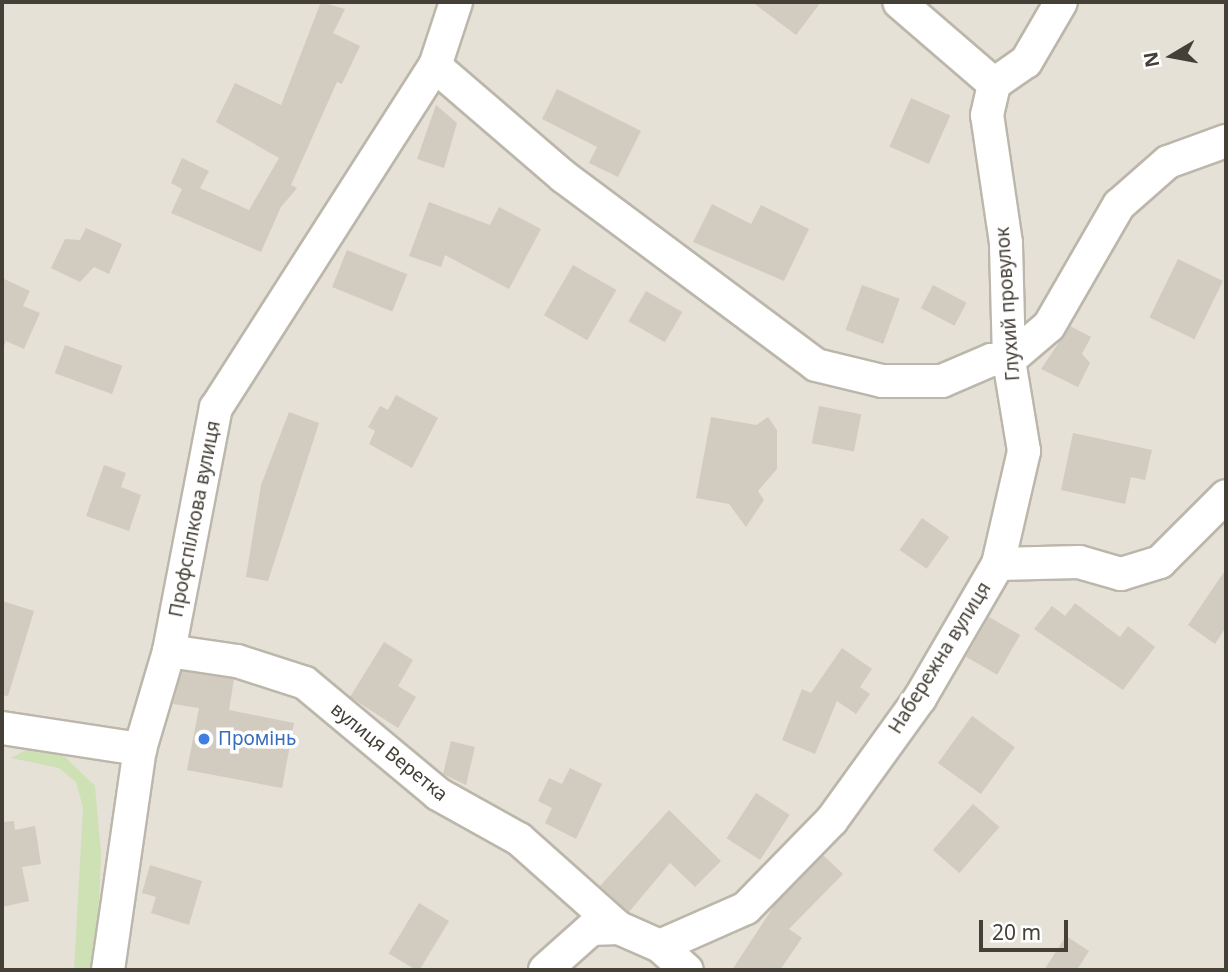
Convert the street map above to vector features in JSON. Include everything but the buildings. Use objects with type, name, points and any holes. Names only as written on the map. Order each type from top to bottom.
[{"type":"street","name":"Профспілкова вулиця","points":[[108,970],[140,749],[169,651],[216,408],[435,66],[456,2]]},
{"type":"street","points":[[899,2],[994,84],[1026,62],[1060,2]]},
{"type":"street","points":[[435,66],[565,177],[816,365],[883,381],[942,381],[990,359],[1009,360],[1049,326],[1119,205],[1168,162],[1226,141]]},
{"type":"street","name":"Глухий провулок","points":[[994,84],[987,115],[1006,243],[1009,360],[1024,451],[998,565]]},
{"type":"street","name":"Набережна вулиця","points":[[545,970],[591,929],[638,936],[746,908],[832,820],[920,698],[998,565],[1079,562],[1121,574],[1160,562],[1226,496]]},
{"type":"street","name":"вулиця Веретка","points":[[169,651],[237,661],[305,683],[438,794],[519,839],[638,936],[687,970]]},
{"type":"street","points":[[2,728],[140,749]]},
{"type":"shaded area","points":[[2,2],[1226,2],[1226,970],[2,970]]},
{"type":"green space","points":[[30,748],[61,753],[95,786],[101,854],[96,970],[74,970],[83,808],[76,782],[59,768],[11,758]]},
{"type":"place","name":"Промінь","points":[[204,739]]}]
